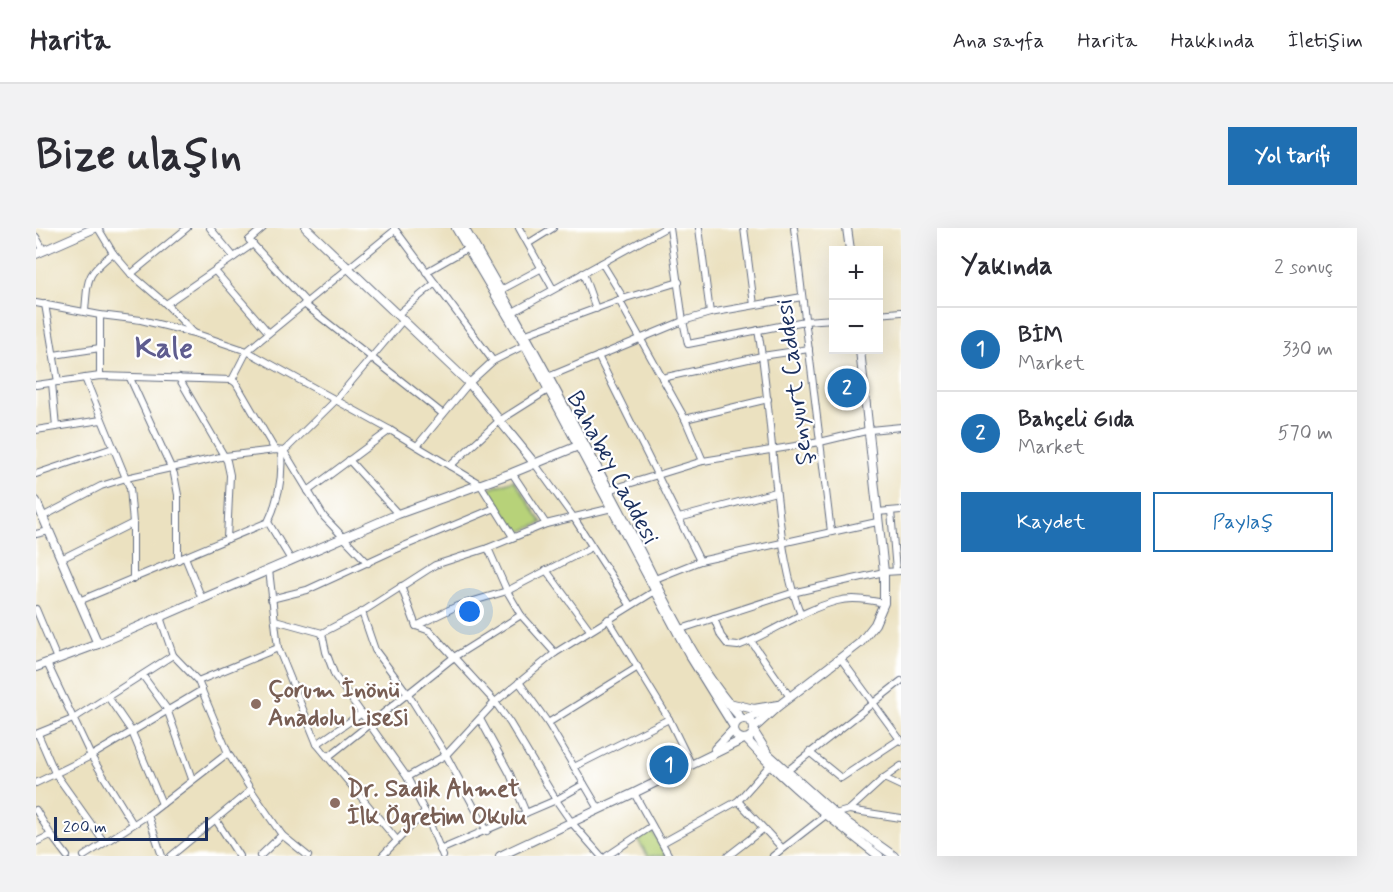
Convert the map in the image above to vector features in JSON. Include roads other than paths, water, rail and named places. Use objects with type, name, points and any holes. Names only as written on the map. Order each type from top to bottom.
[{"type":"street","points":[[36,237],[40,253],[97,228],[113,253],[131,274],[166,304],[194,333]]},
{"type":"street","points":[[131,274],[187,228]]},
{"type":"street","points":[[210,228],[234,257]]},
{"type":"street","points":[[263,228],[249,240],[305,303],[443,414]]},
{"type":"street","points":[[306,228],[469,383],[535,464],[574,518],[630,605]]},
{"type":"street","name":"Bahabey Caddesi","points":[[456,228],[525,345],[690,656],[734,728]]},
{"type":"street","name":"Bahabey Caddesi","points":[[464,228],[526,334],[681,629],[723,698],[744,719]]},
{"type":"street","points":[[519,228],[553,289]]},
{"type":"street","points":[[529,243],[553,228]]},
{"type":"street","points":[[513,312],[665,228]]},
{"type":"street","points":[[670,228],[679,282],[682,321],[688,344],[805,321],[829,319]]},
{"type":"street","points":[[699,228],[710,313]]},
{"type":"street","points":[[744,228],[754,305]]},
{"type":"street","name":"Şenyurt Caddesi","points":[[794,228],[831,532]]},
{"type":"street","points":[[847,228],[849,246]]},
{"type":"street","points":[[232,380],[247,351],[394,229],[493,361]]},
{"type":"street","points":[[166,304],[253,244]]},
{"type":"street","points":[[426,272],[468,248]]},
{"type":"street","points":[[85,311],[87,280],[90,274],[113,253]]},
{"type":"street","points":[[602,263],[640,340],[685,419],[703,461]]},
{"type":"street","points":[[501,290],[542,268]]},
{"type":"street","points":[[215,271],[268,332]]},
{"type":"street","points":[[583,273],[596,309]]},
{"type":"street","points":[[526,334],[679,282]]},
{"type":"street","points":[[42,517],[101,486],[126,478],[225,456],[280,451],[335,401],[400,318],[435,283]]},
{"type":"street","points":[[548,377],[682,321],[710,313],[802,297]]},
{"type":"street","points":[[36,303],[141,320],[194,333],[247,351],[390,430],[480,484],[513,537]]},
{"type":"street","points":[[45,304],[54,354],[56,427]]},
{"type":"street","points":[[883,314],[901,312]]},
{"type":"street","points":[[100,315],[100,376]]},
{"type":"street","points":[[758,330],[768,399],[771,449],[782,542],[792,593],[801,615]]},
{"type":"street","points":[[417,446],[469,383],[493,361],[525,345]]},
{"type":"street","points":[[54,354],[100,348]]},
{"type":"street","points":[[662,378],[762,356],[809,349]]},
{"type":"street","points":[[500,856],[634,794],[751,736],[778,706],[861,643],[876,624],[884,603],[884,572],[860,354]]},
{"type":"street","points":[[598,356],[700,561]]},
{"type":"street","points":[[36,385],[100,376],[232,380]]},
{"type":"street","points":[[84,378],[130,489],[133,523],[133,579]]},
{"type":"street","points":[[130,378],[171,467],[178,495],[178,560]]},
{"type":"street","points":[[179,378],[225,456],[230,475],[227,539]]},
{"type":"street","points":[[232,380],[324,517],[368,563]]},
{"type":"street","points":[[450,466],[499,421],[548,390]]},
{"type":"street","points":[[685,419],[768,399]]},
{"type":"street","points":[[36,430],[101,420]]},
{"type":"street","points":[[609,490],[703,461],[870,430],[901,427]]},
{"type":"street","points":[[308,491],[390,430]]},
{"type":"street","points":[[36,668],[98,644],[398,514],[512,473],[578,446]]},
{"type":"street","points":[[36,474],[113,448]]},
{"type":"street","points":[[79,601],[268,522],[280,487],[280,451]]},
{"type":"street","points":[[349,460],[398,514]]},
{"type":"street","points":[[512,473],[546,524]]},
{"type":"street","points":[[679,519],[776,492]]},
{"type":"street","points":[[36,501],[98,644]]},
{"type":"street","points":[[271,599],[307,590],[495,508]]},
{"type":"street","points":[[275,620],[322,633],[362,612],[435,565],[488,548],[546,524],[612,508]]},
{"type":"street","points":[[877,512],[901,510]]},
{"type":"street","points":[[681,629],[792,593],[884,572],[898,571],[891,511]]},
{"type":"street","points":[[268,522],[291,560]]},
{"type":"street","points":[[655,579],[700,561],[877,522]]},
{"type":"street","points":[[61,559],[133,523]]},
{"type":"street","points":[[36,534],[49,531]]},
{"type":"street","points":[[416,626],[457,606],[507,591],[592,547]]},
{"type":"street","points":[[488,548],[507,591],[521,615],[555,653]]},
{"type":"street","points":[[185,557],[202,599]]},
{"type":"street","points":[[269,570],[278,648],[316,744],[396,839]]},
{"type":"street","points":[[546,570],[590,630]]},
{"type":"street","points":[[401,586],[416,626],[430,631],[495,702],[556,800],[572,823],[601,856]]},
{"type":"street","points":[[407,777],[446,755],[495,702],[555,653],[655,591]]},
{"type":"street","points":[[714,618],[721,636],[728,645],[738,646],[801,615],[838,601],[859,599],[884,603]]},
{"type":"street","points":[[36,609],[57,659]]},
{"type":"street","points":[[362,612],[375,650],[408,694],[446,755],[487,831]]},
{"type":"street","points":[[328,757],[369,722],[454,657],[521,615]]},
{"type":"street","points":[[160,617],[173,655],[198,681],[228,753],[282,836],[308,856]]},
{"type":"street","points":[[608,619],[669,719],[691,764]]},
{"type":"street","points":[[322,633],[335,676],[407,777],[442,853],[556,800],[584,784]]},
{"type":"street","points":[[751,641],[790,697]]},
{"type":"street","points":[[198,681],[278,648]]},
{"type":"street","points":[[104,842],[55,773],[37,734],[73,719],[173,655]]},
{"type":"street","points":[[809,752],[841,778],[901,740],[841,659]]},
{"type":"street","points":[[47,663],[91,756],[133,824]]},
{"type":"street","points":[[548,723],[638,667]]},
{"type":"street","points":[[143,676],[167,709],[192,779]]},
{"type":"street","points":[[787,771],[901,681]]},
{"type":"street","points":[[519,682],[548,723],[599,809]]},
{"type":"street","points":[[36,783],[91,756],[202,690]]},
{"type":"street","points":[[108,697],[132,732],[162,804]]},
{"type":"street","points":[[723,698],[730,704],[746,709],[778,706]]},
{"type":"street","points":[[710,755],[734,728],[737,721],[778,706]]},
{"type":"street","points":[[316,744],[362,713]]},
{"type":"street","points":[[480,719],[510,774],[526,813]]},
{"type":"street","points":[[574,767],[669,719]]},
{"type":"street","points":[[744,719],[752,722],[768,754],[835,814],[894,856]]},
{"type":"street","points":[[734,728],[738,737],[745,739],[770,765],[826,815],[879,856]]},
{"type":"street","points":[[84,856],[147,815],[228,753]]},
{"type":"street","points":[[662,843],[738,801],[770,765]]},
{"type":"street","points":[[849,810],[884,778],[901,766]]},
{"type":"street","points":[[884,778],[901,786]]},
{"type":"street","points":[[171,856],[251,790]]},
{"type":"street","points":[[634,794],[669,856]]},
{"type":"street","points":[[738,801],[782,848]]},
{"type":"street","points":[[36,810],[67,856]]},
{"type":"street","points":[[835,814],[849,810],[901,818]]},
{"type":"street","points":[[381,856],[391,853],[396,839],[424,812]]},
{"type":"street","points":[[147,815],[162,856]]},
{"type":"street","points":[[773,856],[826,815]]},
{"type":"street","points":[[216,820],[239,856]]},
{"type":"street","points":[[607,856],[652,826]]},
{"type":"street","points":[[729,856],[763,829]]},
{"type":"street","points":[[36,842],[51,835]]},
{"type":"street","points":[[260,856],[282,836]]},
{"type":"place","name":"Bahçeli Gıda","points":[[847,388]]},
{"type":"place","name":"Çorum İnönü Anadolu Lisesi","points":[[256,704]]},
{"type":"place","name":"BİM","points":[[669,765]]},
{"type":"place","name":"Dr. Sadik Ahmet İlk Ögretim Okulu","points":[[335,803]]},
{"type":"district","name":"Kale","points":[[164,348]]}]
